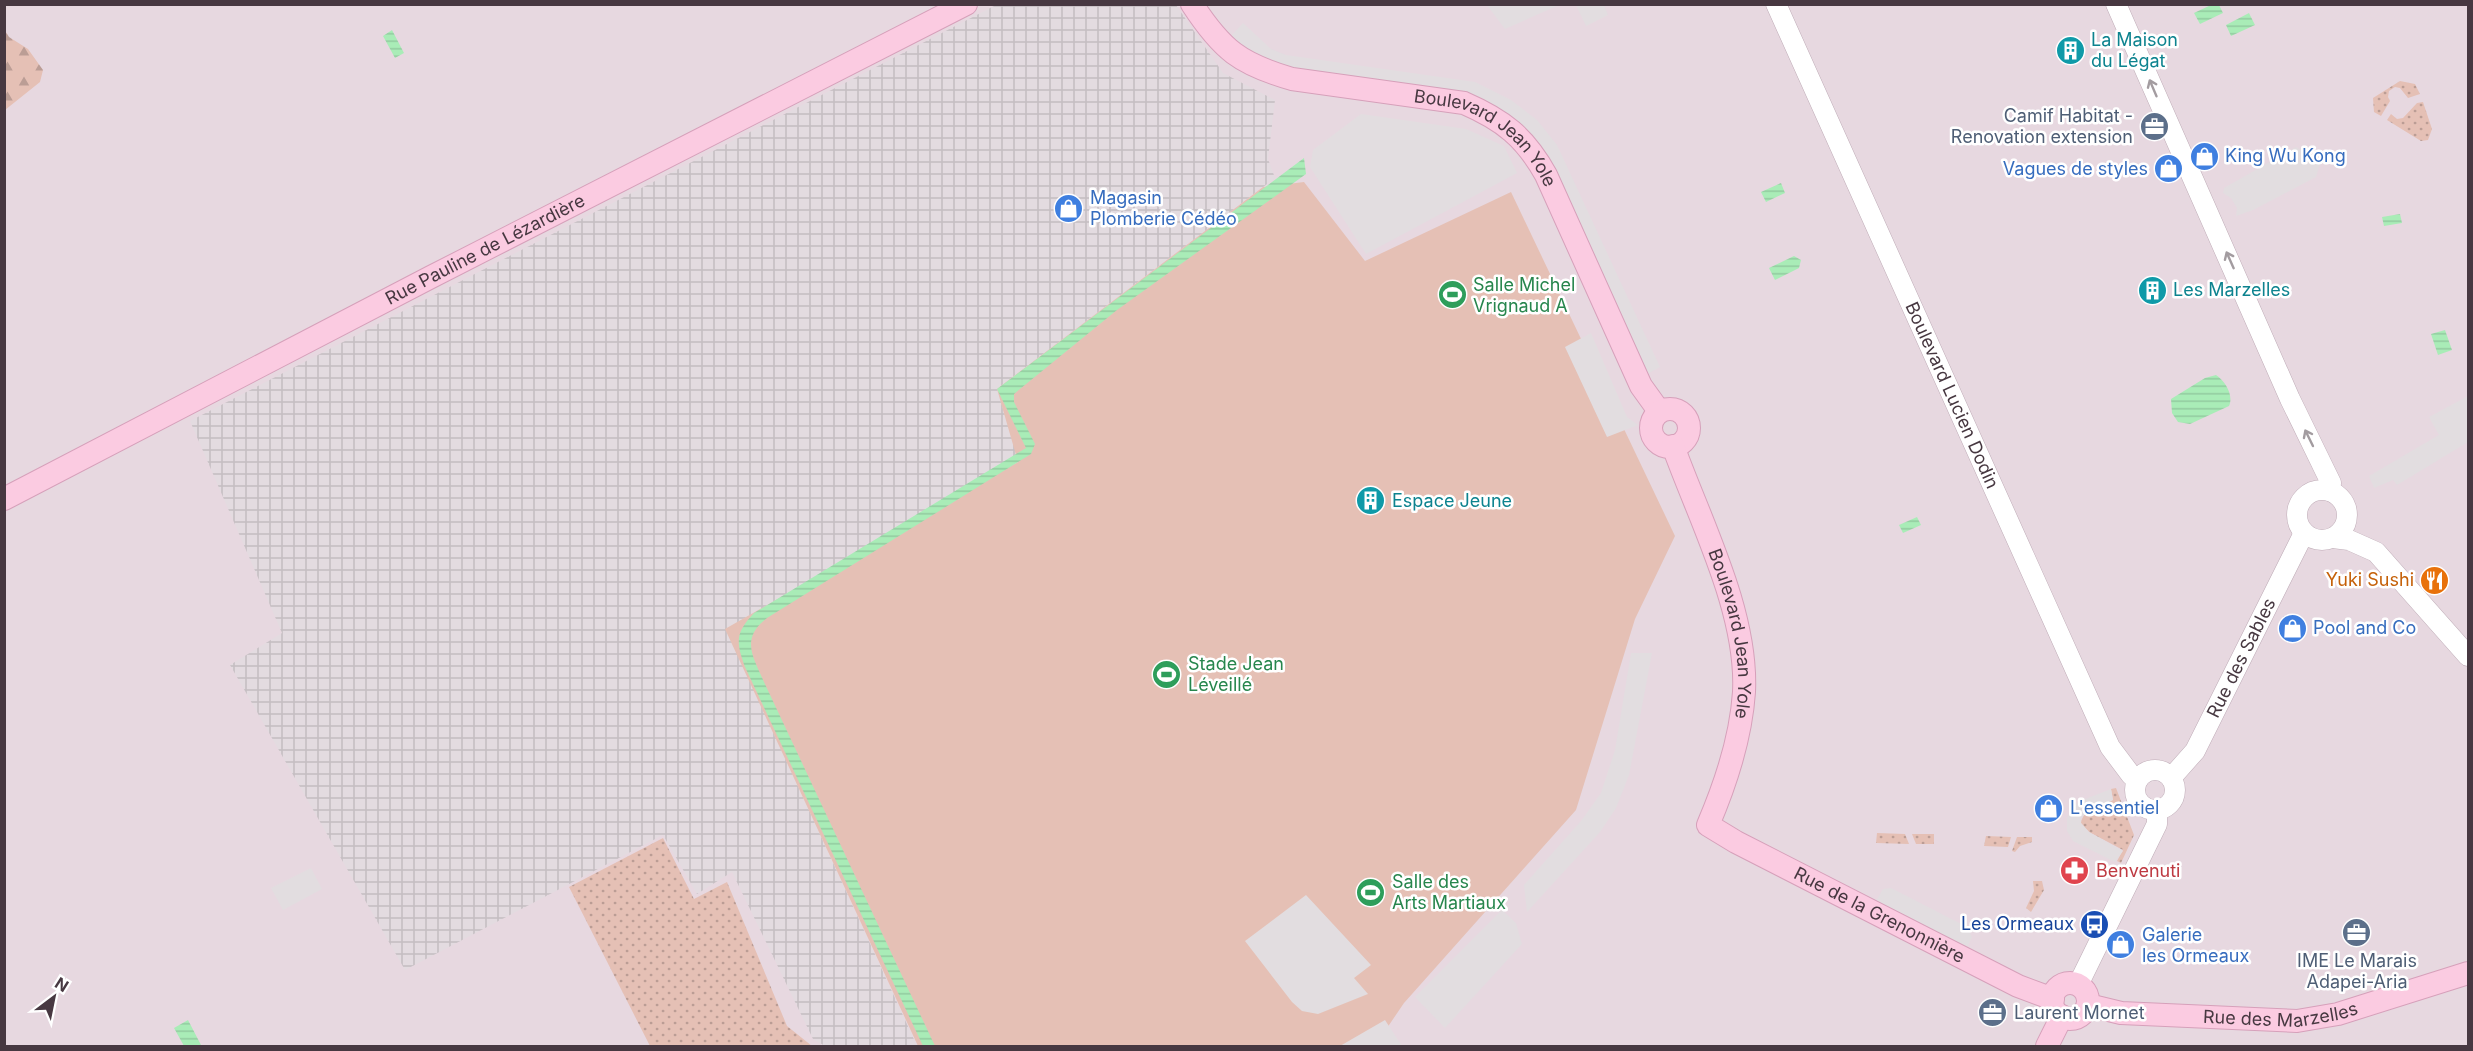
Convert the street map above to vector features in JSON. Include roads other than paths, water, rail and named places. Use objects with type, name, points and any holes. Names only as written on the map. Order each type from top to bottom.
[{"type":"main road","name":"Rue Pauline de Lézardière","points":[[4,499],[431,277],[966,4]]},
{"type":"main road","name":"Boulevard Jean Yole","points":[[1192,4],[1222,46],[1266,72],[1292,79],[1464,103],[1491,116],[1527,144],[1545,175],[1641,386],[1659,411],[1677,410],[1685,416],[1688,423],[1685,439],[1673,446],[1733,608],[1743,661],[1742,716],[1726,782],[1708,825]]},
{"type":"main road","name":"Rue de la Grenonnière","points":[[1708,825],[1736,842],[2057,1008]]},
{"type":"main road","name":"Rue des Marzelles","points":[[2083,995],[2121,1013],[2297,1021],[2338,1014],[2469,974]]},
{"type":"main road","points":[[2047,1047],[2057,1008],[2057,989],[2067,983],[2083,995],[2078,1017],[2057,1008]]},
{"type":"street","name":"Boulevard Lucien Dodin","points":[[1776,4],[2112,751],[2131,775],[2138,779]]},
{"type":"street","points":[[2116,4],[2290,399],[2331,483],[2330,491]]},
{"type":"street","points":[[2376,552],[2349,540],[2333,538],[2319,541],[2304,533],[2296,518],[2300,501],[2313,491],[2330,491],[2343,502],[2347,518],[2372,540],[2376,552],[2469,656]]},
{"type":"street","points":[[2333,538],[2340,533],[2347,518]]},
{"type":"street","name":"Rue des Sables","points":[[2171,778],[2195,751],[2304,533]]},
{"type":"street","points":[[2154,770],[2167,773],[2171,778],[2174,784],[2174,796],[2168,806],[2157,810],[2144,807],[2140,803],[2135,791],[2142,774],[2154,770]]},
{"type":"street","points":[[2083,995],[2157,824],[2157,810]]},
{"type":"place","name":"La Maison du Légat","points":[[2070,50]]},
{"type":"place","name":"Camif Habitat - Renovation extension","points":[[2154,126]]},
{"type":"place","name":"King Wu Kong","points":[[2204,156]]},
{"type":"place","name":"Vagues de styles","points":[[2169,169]]},
{"type":"place","name":"Magasin Plomberie Cédéo","points":[[1069,208]]},
{"type":"place","name":"Les Marzelles","points":[[2152,290]]},
{"type":"place","name":"Salle Michel Vrignaud A","points":[[1452,295]]},
{"type":"place","name":"Espace Jeune","points":[[1371,501]]},
{"type":"place","name":"Yuki Sushi","points":[[2435,580]]},
{"type":"place","name":"Pool and Co","points":[[2292,628]]},
{"type":"place","name":"Stade Jean Léveillé","points":[[1167,674]]},
{"type":"place","name":"L'essentiel","points":[[2049,808]]},
{"type":"place","name":"Benvenuti","points":[[2075,871]]},
{"type":"place","name":"Salle des Arts Martiaux","points":[[1371,892]]},
{"type":"place","name":"Les Ormeaux","points":[[2095,924]]},
{"type":"place","name":"IME Le Marais Adapei-Aria","points":[[2357,932]]},
{"type":"place","name":"Galerie les Ormeaux","points":[[2121,945]]},
{"type":"place","name":"Laurent Mornet","points":[[1993,1013]]}]
